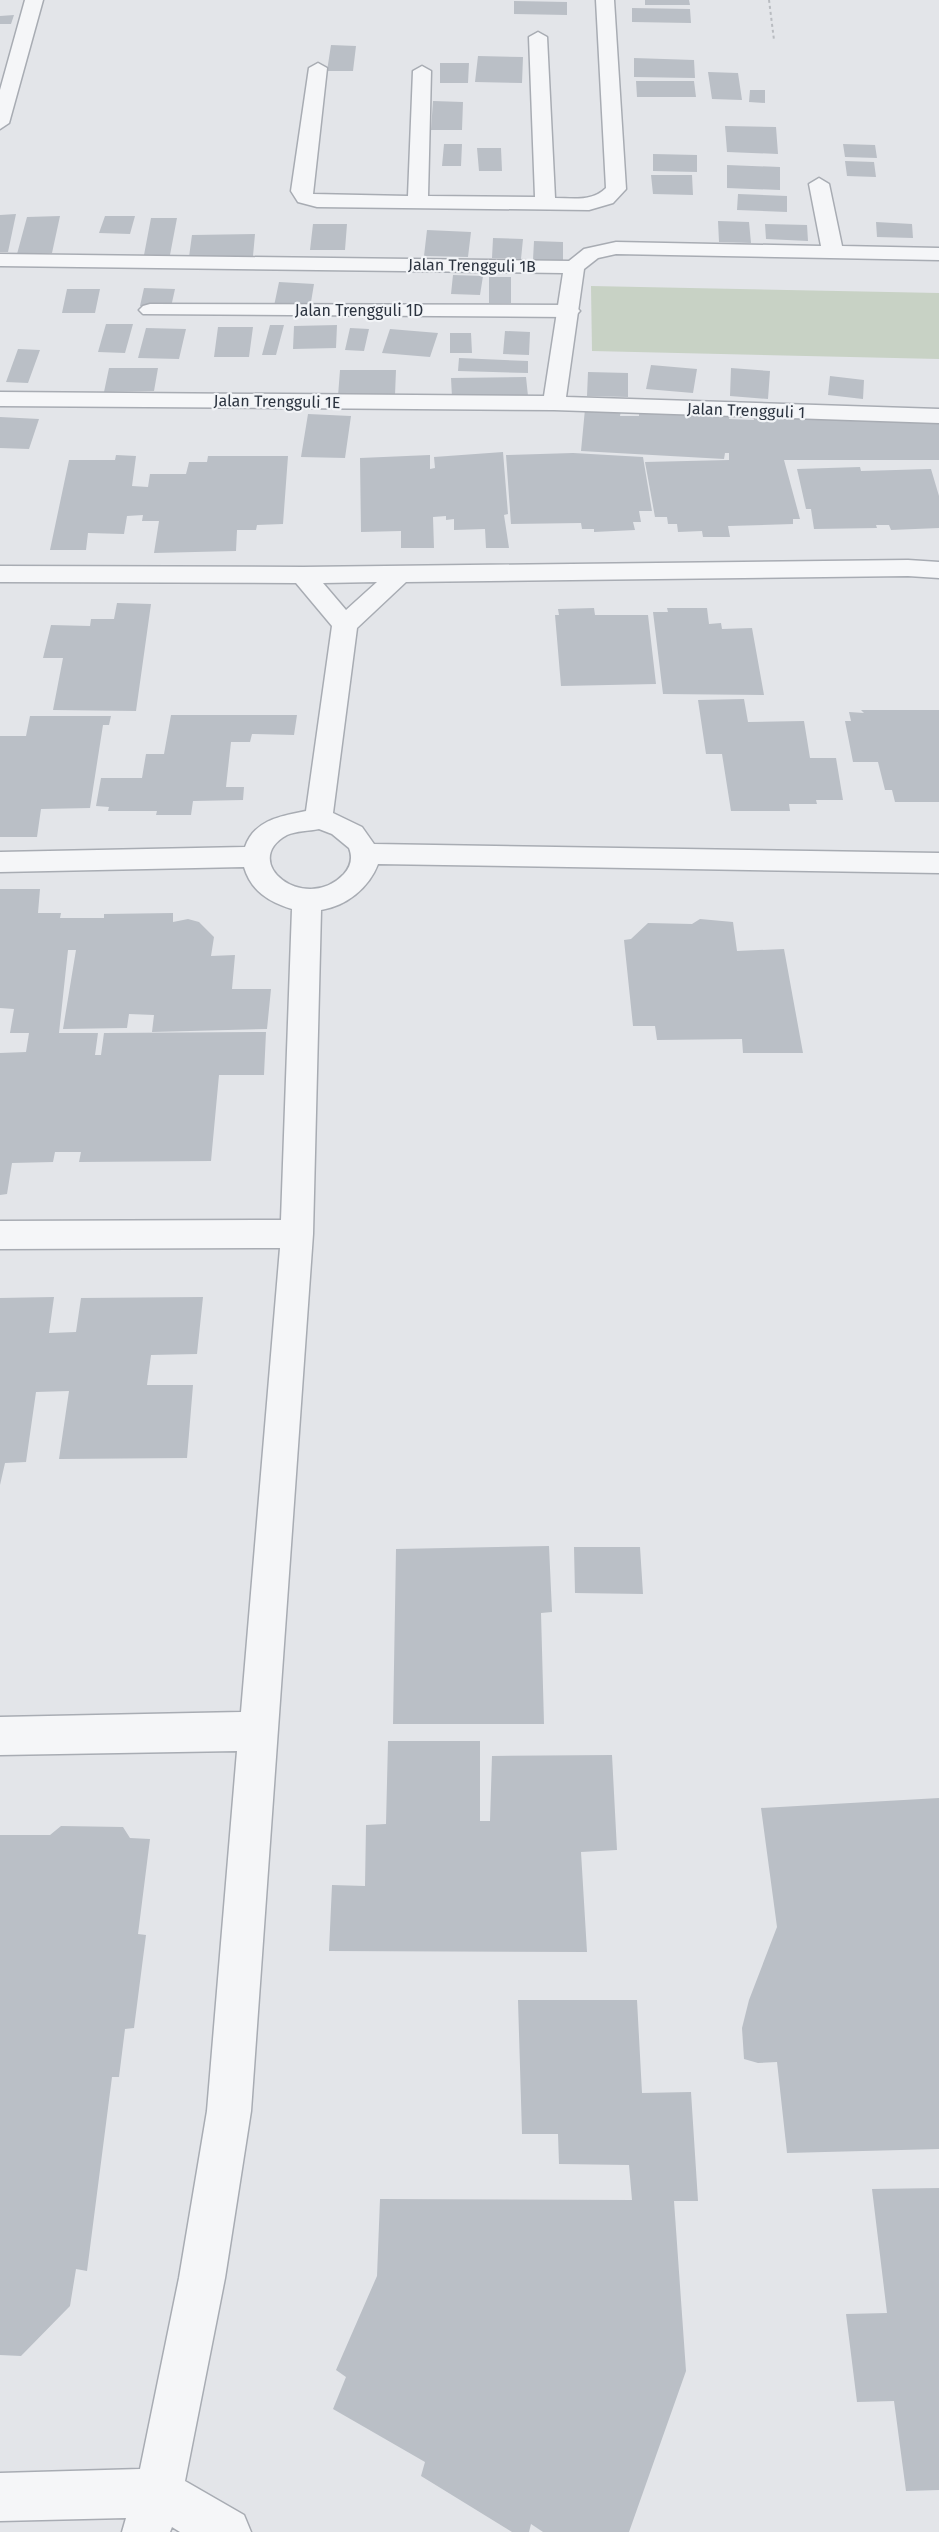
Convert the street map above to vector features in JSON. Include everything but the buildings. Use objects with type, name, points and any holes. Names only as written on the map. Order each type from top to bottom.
[{"type":"street","points":[[0,123],[34,0]]},
{"type":"street","points":[[554,404],[569,311],[573,267],[590,228],[606,199],[616,189],[605,0]]},
{"type":"street","points":[[538,37],[545,204]]},
{"type":"street","points":[[318,68],[302,190],[305,198],[317,201],[545,204],[590,228],[616,248],[939,254]]},
{"type":"street","points":[[418,202],[422,70]]},
{"type":"street","points":[[819,184],[833,253]]},
{"type":"street","name":"Jalan Trengguli 1B","points":[[0,260],[573,267]]},
{"type":"street","name":"Jalan Trengguli 1D","points":[[150,310],[569,311]]},
{"type":"street","name":"Jalan Trengguli 1E","points":[[0,399],[554,404]]},
{"type":"street","name":"Jalan Trengguli 1","points":[[554,404],[939,416]]},
{"type":"street","points":[[0,574],[303,574],[897,568],[939,570]]},
{"type":"street","points":[[318,819],[345,625],[401,573]]},
{"type":"street","points":[[303,574],[345,625]]},
{"type":"street","points":[[318,819],[336,823],[350,830],[360,841],[365,854],[363,867],[356,880],[343,890],[307,900],[274,892],[262,882],[255,870],[254,857],[259,844],[269,832],[300,820],[318,819]]},
{"type":"street","points":[[365,854],[939,863]]},
{"type":"street","points":[[0,862],[254,857]]},
{"type":"street","points":[[153,2513],[202,2278],[229,2111],[297,1234],[307,900]]},
{"type":"street","points":[[0,1235],[297,1234]]},
{"type":"street","points":[[0,1736],[260,1731]]},
{"type":"street","points":[[0,2497],[153,2513],[227,2532]]},
{"type":"path","points":[[769,0],[774,40]]},
{"type":"shaded area","points":[[591,286],[939,293],[939,359],[592,351]]}]
